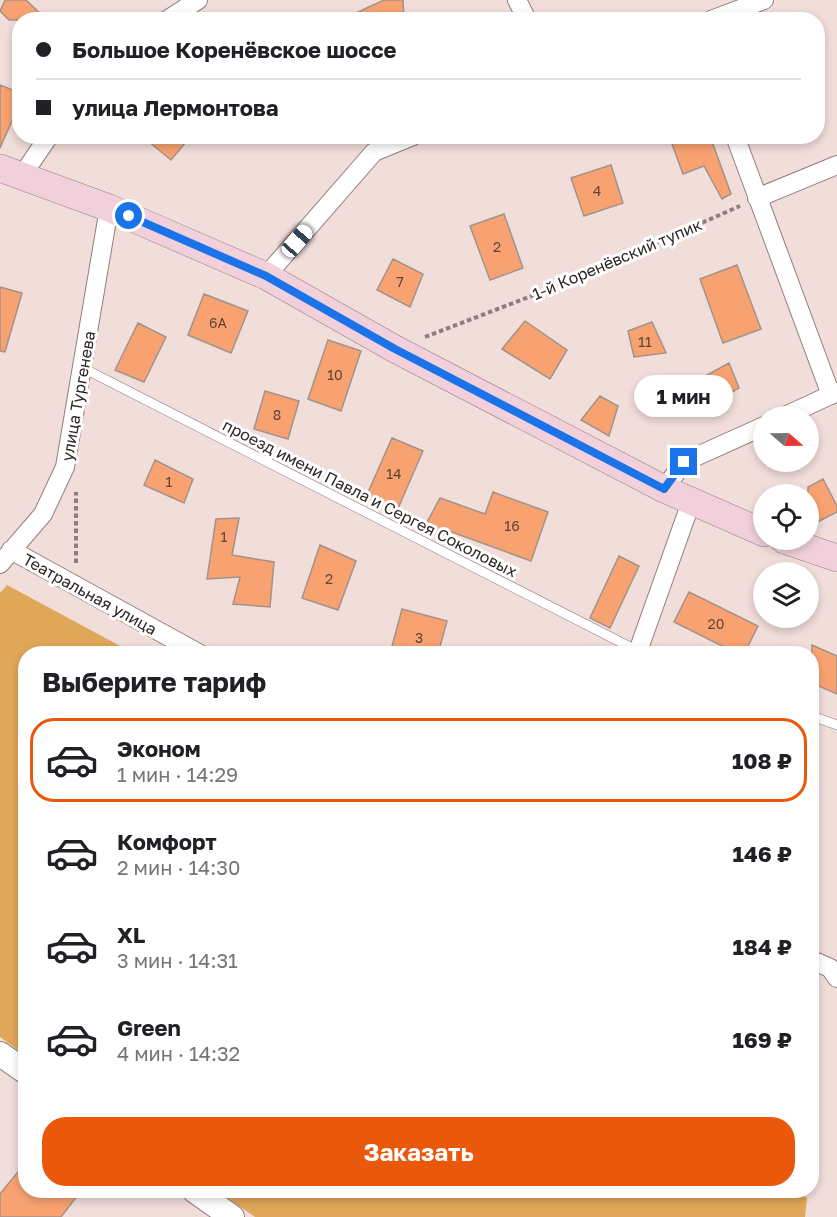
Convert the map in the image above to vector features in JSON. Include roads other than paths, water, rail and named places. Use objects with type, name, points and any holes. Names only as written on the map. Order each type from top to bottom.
[{"type":"main road","points":[[11,172],[109,208],[266,276],[395,349],[664,489],[753,528]]},
{"type":"main road","points":[[813,550],[837,558]]},
{"type":"street","points":[[179,12],[198,0]]},
{"type":"street","points":[[732,12],[764,0]]},
{"type":"street","points":[[11,172],[41,144]]},
{"type":"street","points":[[266,276],[374,152],[394,144]]},
{"type":"street","points":[[738,144],[834,394],[807,406]]},
{"type":"street","points":[[757,198],[837,165]]},
{"type":"street","name":"улица Тургенева","points":[[6,557],[43,514],[65,467],[109,208]]},
{"type":"street","points":[[664,489],[684,462],[753,431]]},
{"type":"street","points":[[642,646],[691,502]]},
{"type":"street","name":"Театральная улица","points":[[6,557],[184,646]]},
{"type":"street","points":[[819,963],[830,968],[837,978]]},
{"type":"street","points":[[0,1054],[18,1066]]},
{"type":"street","points":[[205,1198],[232,1217]]},
{"type":"lane","name":"проезд имени Павла и Сергея Соколовых","points":[[83,368],[626,646]]},
{"type":"lane","points":[[819,719],[837,725]]}]
